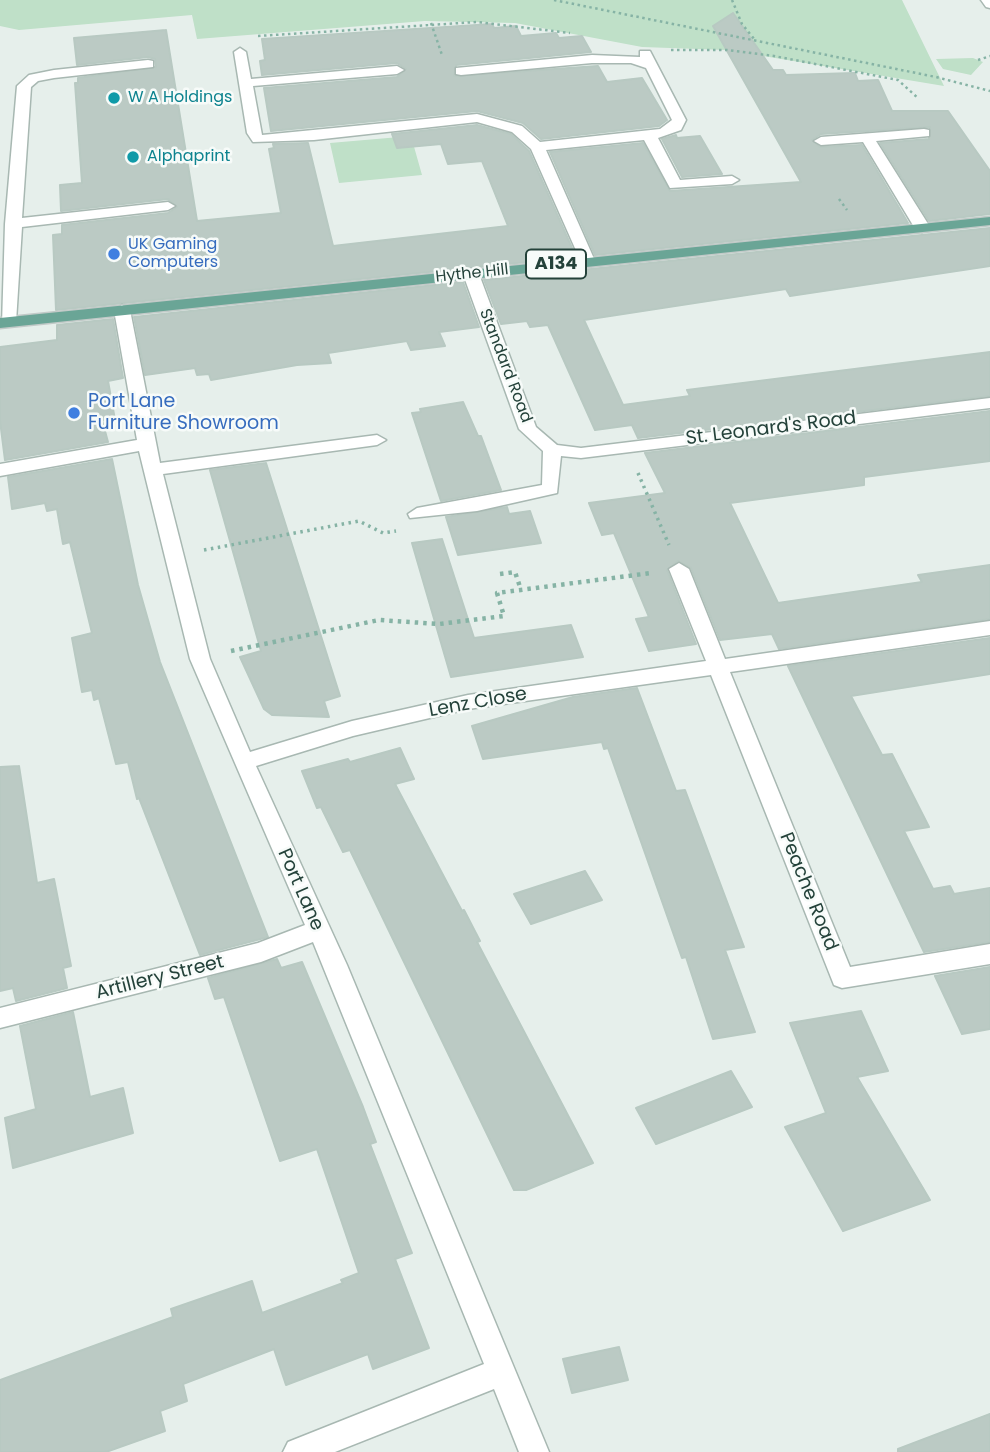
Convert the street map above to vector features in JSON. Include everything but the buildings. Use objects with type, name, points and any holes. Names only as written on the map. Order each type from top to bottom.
[{"type":"main road","name":"Hythe Hill","points":[[121,310],[990,221]]},
{"type":"main road","name":"A134","points":[[4,322],[121,310]]},
{"type":"street","points":[[240,51],[254,133],[258,138],[374,130],[477,118],[517,129],[537,147],[587,261]]},
{"type":"street","points":[[461,71],[592,59],[648,60],[679,120],[676,127],[649,135],[537,147]]},
{"type":"street","points":[[4,322],[23,86],[34,78],[54,74],[148,65]]},
{"type":"street","points":[[246,83],[397,70]]},
{"type":"street","points":[[821,141],[924,133]]},
{"type":"street","points":[[649,135],[675,185],[732,180]]},
{"type":"street","points":[[867,137],[922,227]]},
{"type":"street","points":[[13,224],[168,206]]},
{"type":"street","name":"Standard Road","points":[[471,274],[528,429],[552,450]]},
{"type":"street","name":"Port Lane","points":[[121,310],[146,444],[200,659],[413,1152],[534,1452]]},
{"type":"street","name":"St. Leonard's Road","points":[[552,450],[581,453],[990,402]]},
{"type":"street","points":[[152,470],[377,440]]},
{"type":"street","points":[[0,470],[146,444]]},
{"type":"street","points":[[417,514],[477,505],[551,489],[552,450]]},
{"type":"street","points":[[679,569],[718,668]]},
{"type":"street","name":"Lenz Close","points":[[243,762],[352,729],[468,702],[990,628]]},
{"type":"street","name":"Peache Road","points":[[718,668],[842,978],[990,954]]},
{"type":"street","name":"Artillery Street","points":[[0,1018],[261,952],[317,930]]},
{"type":"street","points":[[298,1452],[500,1373]]},
{"type":"path","points":[[554,0],[936,77],[990,91]]},
{"type":"path","points":[[732,0],[742,24],[755,40]]},
{"type":"path","points":[[978,60],[990,56]]},
{"type":"path","points":[[200,659],[379,620],[439,624],[504,616],[497,593],[679,569],[626,446]]},
{"type":"path","points":[[172,556],[359,521],[383,533],[398,530]]},
{"type":"path","points":[[500,574],[515,572],[521,590]]},
{"type":"green space","points":[[0,0],[902,0],[944,86],[727,50],[642,47],[515,23],[425,21],[197,39],[192,15],[19,30],[0,26]]},
{"type":"green space","points":[[973,58],[983,62],[971,75],[943,69],[936,59]]},
{"type":"green space","points":[[411,136],[422,175],[339,183],[330,143]]},
{"type":"place","name":"W A Holdings","points":[[114,98]]},
{"type":"place","name":"Alphaprint","points":[[133,157]]},
{"type":"place","name":"UK Gaming Computers","points":[[114,254]]},
{"type":"place","name":"Port Lane Furniture Showroom","points":[[74,413]]}]
